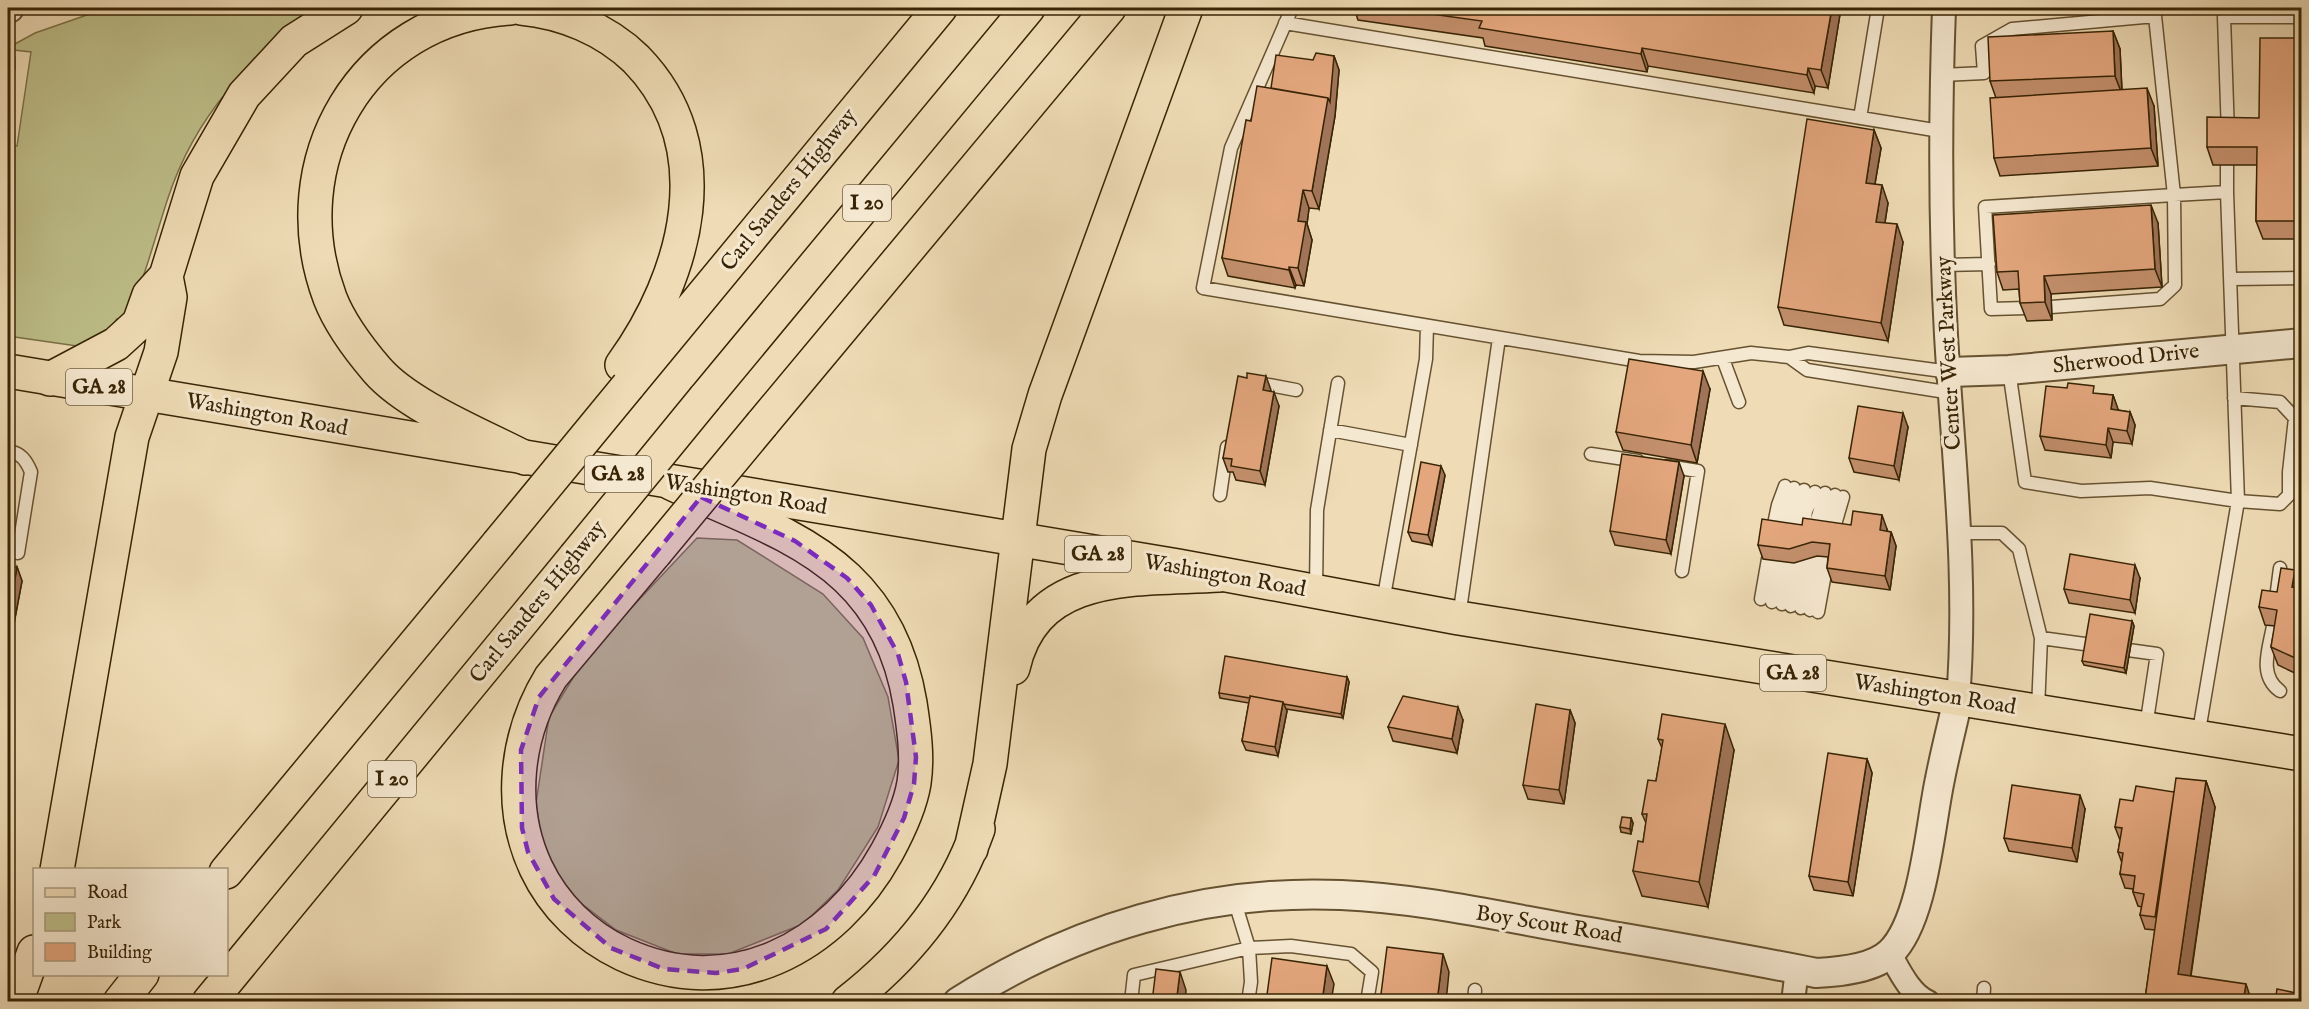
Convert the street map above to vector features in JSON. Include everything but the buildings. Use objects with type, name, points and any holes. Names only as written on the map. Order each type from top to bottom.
[{"type":"main road","points":[[50,379],[116,344],[139,323],[149,295],[166,276],[197,176],[244,95],[294,41],[346,8]]},
{"type":"main road","points":[[510,8],[458,15],[436,23],[411,37],[363,80],[336,123],[326,145],[319,175],[316,223],[317,247],[330,298],[359,347],[379,372],[407,395],[525,458]]},
{"type":"main road","points":[[521,8],[538,9],[577,21],[607,36],[630,54],[650,74],[667,101],[684,143],[687,191],[685,223],[673,267],[618,385]]},
{"type":"main road","name":"Carl Sanders Highway","points":[[228,870],[508,532],[618,385],[940,8]]},
{"type":"main road","name":"Carl Sanders Highway","points":[[208,1002],[1028,8]]},
{"type":"main road","points":[[672,483],[795,542],[847,578],[871,605],[898,654],[913,722],[916,757],[914,784],[904,818],[874,876],[849,907],[826,929],[799,946],[743,969],[716,973],[674,970],[636,960],[586,932],[554,899],[528,852],[522,828],[519,776],[521,750],[528,719],[551,677],[655,553],[762,424],[1109,8]]},
{"type":"main road","points":[[971,849],[990,764],[1029,449],[1186,8]]},
{"type":"main road","points":[[57,868],[132,437],[161,352],[170,297],[166,276]]},
{"type":"main road","name":"Washington Road","points":[[8,371],[1018,540],[1459,618],[2301,754]]},
{"type":"main road","points":[[848,1002],[903,954],[925,927],[953,884],[971,849],[1001,763],[1016,656],[1023,637],[1035,620],[1058,600],[1091,586],[1219,575]]},
{"type":"main road","points":[[16,1002],[33,955]]},
{"type":"main road","points":[[120,1002],[141,976]]},
{"type":"street","name":"Center West Parkway","points":[[1944,8],[1940,131],[1943,265],[1959,533],[1962,649],[1958,699]]},
{"type":"street","name":"Sherwood Drive","points":[[1951,382],[2009,370],[2301,343]]},
{"type":"street","points":[[1928,1002],[1920,998],[1905,980],[1890,954],[1902,936],[1918,895],[1940,778],[1958,699]]},
{"type":"street","name":"Boy Scout Road","points":[[958,1002],[1015,967],[1094,933],[1161,913],[1234,899],[1301,894],[1344,895],[1524,920],[1816,973],[1838,972],[1872,963],[1890,954]]},
{"type":"street","points":[[1793,1002],[1797,969]]},
{"type":"lane","points":[[1292,8],[1231,148],[1203,288],[1639,362],[1694,362],[1751,353],[1788,357],[1808,352],[1951,382]]},
{"type":"lane","points":[[1860,118],[1878,8]]},
{"type":"lane","points":[[1942,75],[1984,73],[1982,46],[2012,29],[2155,16],[2174,195],[2175,285],[2160,299],[2051,307]]},
{"type":"lane","points":[[2228,135],[2224,17],[2301,17]]},
{"type":"lane","points":[[1285,23],[1940,131]]},
{"type":"lane","points":[[8,58],[8,69]]},
{"type":"lane","points":[[2198,737],[2238,501],[2227,165]]},
{"type":"lane","points":[[2026,308],[1991,309],[1985,207],[2227,192]]},
{"type":"lane","points":[[1943,265],[1989,264]]},
{"type":"lane","points":[[2231,279],[2301,278]]},
{"type":"lane","points":[[1383,603],[1426,359],[1427,326]]},
{"type":"lane","points":[[1459,618],[1499,338]]},
{"type":"lane","points":[[1788,357],[1807,370],[1951,382]]},
{"type":"lane","points":[[1723,359],[1739,402]]},
{"type":"lane","points":[[2009,370],[2025,482],[2081,491],[2150,488],[2238,501],[2280,504],[2289,495],[2295,418],[2280,402],[2234,398]]},
{"type":"lane","points":[[1239,387],[1254,382],[1296,390]]},
{"type":"lane","points":[[1316,592],[1317,510],[1338,383]]},
{"type":"lane","points":[[1220,495],[1230,429]]},
{"type":"lane","points":[[1330,430],[1411,444]]},
{"type":"lane","points":[[8,451],[18,453],[31,472],[18,553],[8,551]]},
{"type":"lane","points":[[1591,454],[1698,471],[1682,572]]},
{"type":"lane","points":[[1802,535],[1834,521],[1814,492]]},
{"type":"lane","points":[[1802,535],[1814,492]]},
{"type":"lane","points":[[1802,535],[1796,509],[1814,492]]},
{"type":"lane","points":[[1802,535],[1778,504],[1814,492]]},
{"type":"lane","points":[[1959,533],[2002,533],[2019,549],[2042,638],[2038,711]]},
{"type":"lane","points":[[1791,606],[1798,559]]},
{"type":"lane","points":[[1791,606],[1798,559]]},
{"type":"lane","points":[[1791,606],[1798,559]]},
{"type":"lane","points":[[1791,606],[1798,559]]},
{"type":"lane","points":[[2275,609],[2280,568]]},
{"type":"lane","points":[[2273,626],[2266,669],[2270,684],[2280,692]]},
{"type":"lane","points":[[2042,638],[2157,654],[2146,728]]},
{"type":"lane","points":[[1234,899],[1250,948],[1251,982],[1248,1002]]},
{"type":"lane","points":[[1131,1002],[1134,975],[1250,948],[1291,946],[1351,954],[1371,972],[1367,1002]]},
{"type":"lane","points":[[1983,1002],[1984,988]]},
{"type":"highlighted area","points":[[701,497],[795,541],[847,578],[871,605],[898,654],[906,682],[916,757],[914,784],[904,818],[874,876],[826,929],[743,969],[716,973],[664,969],[611,948],[554,899],[528,852],[522,828],[521,750],[539,697]]},
{"type":"green space","points":[[107,8],[317,8],[247,69],[210,115],[194,140],[168,198],[143,277],[124,323],[117,319],[99,336],[77,346],[8,336],[8,252],[13,228],[8,226],[8,145],[17,146],[31,52],[14,50],[13,45],[35,33]]},
{"type":"green space","points":[[697,538],[737,540],[823,594],[863,638],[888,697],[899,760],[878,827],[838,890],[803,924],[728,954],[677,954],[616,930],[569,894],[542,844],[536,803],[549,717],[587,655]]}]
